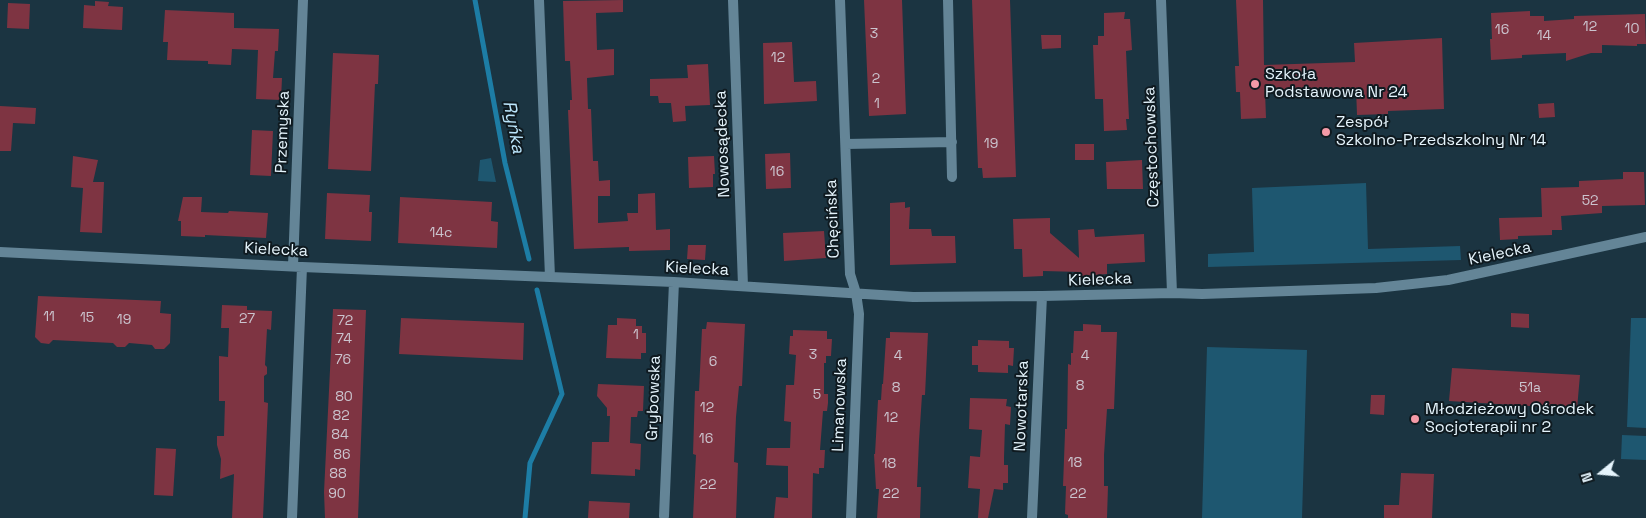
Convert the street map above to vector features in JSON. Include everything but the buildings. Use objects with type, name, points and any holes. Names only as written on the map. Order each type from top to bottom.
[{"type":"street","name":"Przemyska","points":[[292,518],[303,0]]},
{"type":"street","points":[[539,0],[550,276]]},
{"type":"street","name":"Nowosądecka","points":[[733,0],[743,286]]},
{"type":"street","name":"Chęcińska","points":[[840,0],[850,274],[856,293]]},
{"type":"street","points":[[948,0],[952,177]]},
{"type":"street","name":"Częstochowska","points":[[1161,0],[1172,293]]},
{"type":"street","points":[[846,144],[952,142]]},
{"type":"street","name":"Kielecka","points":[[0,252],[674,282],[913,297],[1042,296],[1362,289],[1440,281],[1485,273],[1646,237]]},
{"type":"street","name":"Grybowska","points":[[664,516],[674,282]]},
{"type":"street","name":"Limanowska","points":[[851,518],[858,314],[856,293]]},
{"type":"street","name":"Nowotarska","points":[[1032,518],[1042,296]]},
{"type":"shaded area","points":[[491,158],[496,182],[478,181],[480,160]]},
{"type":"shaded area","points":[[1366,183],[1368,249],[1460,246],[1461,260],[1208,267],[1208,254],[1254,252],[1252,188]]},
{"type":"shaded area","points":[[1631,318],[1646,318],[1646,428],[1627,427]]},
{"type":"shaded area","points":[[1207,347],[1307,350],[1302,518],[1202,518]]},
{"type":"shaded area","points":[[1622,435],[1646,436],[1646,460],[1621,459]]},
{"type":"waterway","name":"Ryńka","points":[[475,0],[505,163],[529,259]]},
{"type":"waterway","name":"Ryńka","points":[[525,518],[530,463],[562,394],[537,290]]},
{"type":"place","name":"Szkoła Podstawowa Nr 24","points":[[1255,84]]},
{"type":"place","name":"Zespół Szkolno-Przedszkolny Nr 14","points":[[1326,132]]},
{"type":"place","name":"Młodzieżowy Ośrodek Socjoterapii nr 2","points":[[1415,419]]}]
